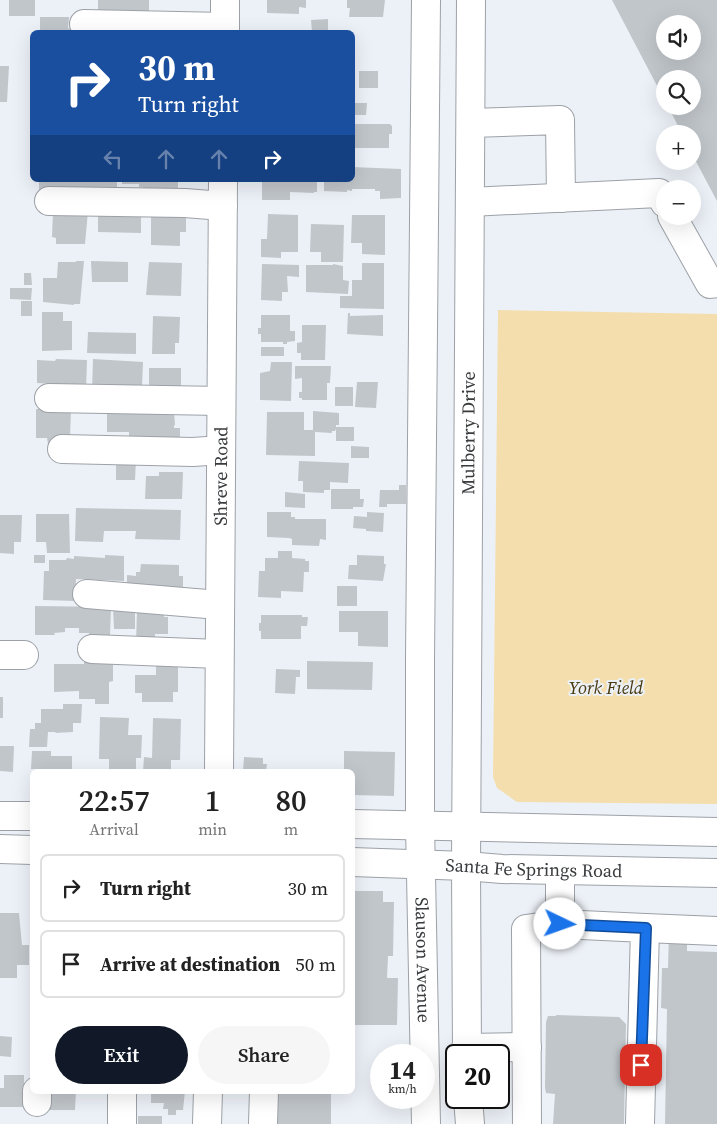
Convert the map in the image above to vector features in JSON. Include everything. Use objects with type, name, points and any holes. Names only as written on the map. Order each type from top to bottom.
[{"type":"main road","points":[[84,24],[225,30],[225,0]]},
{"type":"main road","points":[[420,826],[426,0]]},
{"type":"main road","name":"Mulberry Drive","points":[[466,866],[472,0]]},
{"type":"main road","points":[[471,123],[560,120],[561,198]]},
{"type":"main road","points":[[49,201],[185,203],[223,193]]},
{"type":"main road","name":"Shreve Road","points":[[219,769],[223,193]]},
{"type":"main road","points":[[470,202],[656,193]]},
{"type":"main road","points":[[677,225],[710,284],[717,284]]},
{"type":"main road","points":[[50,398],[221,401]]},
{"type":"main road","points":[[62,449],[193,452],[221,450]]},
{"type":"main road","points":[[87,594],[219,605]]},
{"type":"main road","points":[[92,649],[219,654]]},
{"type":"main road","points":[[0,816],[30,816]]},
{"type":"main road","points":[[355,824],[717,832]]},
{"type":"main road","name":"Slauson Avenue","points":[[420,826],[426,1124]]},
{"type":"main road","points":[[0,849],[30,850]]},
{"type":"main road","name":"Santa Fe Springs Road","points":[[355,862],[502,869],[717,873]]},
{"type":"main road","points":[[466,866],[466,1044]]},
{"type":"main road","points":[[560,870],[560,924]]},
{"type":"main road","points":[[527,1124],[526,929],[560,924],[717,931]]},
{"type":"main road","points":[[640,1124],[646,928]]},
{"type":"main road","points":[[510,1048],[526,1047]]},
{"type":"main road","points":[[122,1094],[122,1124]]},
{"type":"main road","points":[[207,1124],[208,1094]]},
{"type":"main road","points":[[263,1124],[264,1094]]},
{"type":"main road","points":[[469,1109],[470,1124]]},
{"type":"green space","name":"York Field","points":[[498,310],[717,314],[717,804],[517,802],[497,788],[493,777]]},
{"type":"building","points":[[9,0],[35,0],[35,16],[9,16]]},
{"type":"building","points":[[98,0],[149,0],[149,13],[98,13]]},
{"type":"building","points":[[267,0],[306,0],[306,8],[299,7],[299,14],[267,13]]},
{"type":"building","points":[[347,0],[385,0],[383,17],[349,17],[350,8],[347,8]]},
{"type":"building","points":[[612,0],[717,0],[717,201],[701,170],[701,125],[678,125],[672,115],[701,115],[701,70],[656,70],[656,84]]},
{"type":"building","points":[[40,17],[69,17],[68,28],[70,30],[40,30]]},
{"type":"building","points":[[328,19],[328,30],[312,30],[311,20]]},
{"type":"building","points":[[0,66],[9,66],[7,102],[0,102]]},
{"type":"building","points":[[359,71],[378,71],[378,88],[359,88]]},
{"type":"building","points":[[355,103],[367,103],[366,115],[355,115]]},
{"type":"building","points":[[355,124],[390,124],[392,126],[392,134],[389,134],[389,148],[355,148]]},
{"type":"building","points":[[355,167],[401,169],[401,198],[380,199],[380,191],[375,191],[375,189],[352,189],[352,191],[347,190],[347,192],[324,191],[324,182],[355,182]]},
{"type":"building","points":[[39,182],[117,182],[117,191],[100,191],[100,188],[69,187],[69,191],[39,190]]},
{"type":"building","points":[[122,182],[178,182],[178,195],[143,196],[143,187],[139,187],[139,184],[122,184]]},
{"type":"building","points":[[262,182],[317,182],[317,192],[314,193],[290,192],[290,200],[262,200]]},
{"type":"building","points":[[53,211],[88,211],[85,244],[56,244],[56,238],[52,237]]},
{"type":"building","points":[[98,212],[141,212],[141,233],[98,232]]},
{"type":"building","points":[[186,212],[186,232],[180,232],[180,246],[151,245],[151,213]]},
{"type":"building","points":[[268,214],[298,215],[298,252],[281,252],[281,258],[261,257],[261,239],[267,239]]},
{"type":"building","points":[[352,215],[385,215],[385,255],[362,254],[362,243],[351,243]]},
{"type":"building","points":[[311,224],[344,225],[343,262],[321,262],[321,252],[310,252]]},
{"type":"building","points":[[84,261],[80,304],[43,302],[43,278],[57,278],[58,262]]},
{"type":"building","points":[[91,261],[128,262],[128,282],[92,282]]},
{"type":"building","points":[[149,262],[182,263],[181,296],[146,295]]},
{"type":"building","points":[[362,263],[384,263],[384,309],[340,308],[340,296],[352,296],[352,280],[362,280]]},
{"type":"building","points":[[262,264],[299,265],[299,277],[287,276],[288,292],[282,292],[282,301],[261,300]]},
{"type":"building","points":[[333,264],[343,266],[343,280],[349,281],[348,294],[306,292],[306,265]]},
{"type":"building","points":[[24,273],[31,273],[32,285],[24,285]]},
{"type":"building","points":[[10,288],[32,288],[31,300],[10,299]]},
{"type":"building","points":[[21,301],[32,301],[32,316],[21,316]]},
{"type":"building","points":[[42,312],[63,312],[63,321],[72,321],[72,350],[42,351]]},
{"type":"building","points":[[348,313],[350,313],[350,316],[383,315],[383,336],[347,334]]},
{"type":"building","points":[[261,315],[290,315],[290,331],[295,331],[295,341],[287,342],[287,344],[283,344],[283,342],[261,342],[261,334],[258,334],[258,328],[261,328]]},
{"type":"building","points":[[153,316],[180,317],[179,343],[175,343],[175,354],[152,354]]},
{"type":"building","points":[[302,325],[326,325],[325,360],[301,360],[301,353],[297,353],[297,343],[302,342]]},
{"type":"building","points":[[88,332],[136,333],[136,354],[87,353]]},
{"type":"building","points":[[261,347],[284,347],[284,356],[261,356]]},
{"type":"building","points":[[56,359],[87,360],[86,391],[54,389],[54,384],[37,383],[37,360],[55,361]]},
{"type":"building","points":[[93,359],[143,362],[142,386],[125,385],[124,392],[92,391]]},
{"type":"building","points":[[271,362],[292,362],[291,401],[260,400],[260,373],[270,371]]},
{"type":"building","points":[[295,366],[331,366],[330,383],[327,383],[327,400],[302,400],[302,398],[299,398],[299,392],[302,392],[302,378],[295,379]]},
{"type":"building","points":[[149,368],[181,368],[181,394],[149,393]]},
{"type":"building","points":[[357,382],[378,382],[376,408],[355,407]]},
{"type":"building","points":[[335,387],[353,387],[353,406],[335,406]]},
{"type":"building","points":[[36,409],[71,409],[70,438],[62,444],[48,444],[47,438],[36,438]]},
{"type":"building","points":[[313,411],[339,413],[339,425],[336,425],[336,427],[354,427],[354,441],[336,441],[336,429],[332,433],[315,432],[315,456],[266,455],[267,412],[304,412],[304,430],[313,430]]},
{"type":"building","points":[[107,412],[174,412],[174,428],[180,428],[180,441],[129,441],[129,432],[107,432]]},
{"type":"building","points":[[351,446],[369,447],[369,458],[351,458]]},
{"type":"building","points":[[116,459],[136,460],[135,480],[116,480]]},
{"type":"building","points":[[299,461],[349,463],[348,483],[330,482],[330,490],[324,490],[324,493],[303,492],[303,481],[298,481]]},
{"type":"building","points":[[159,472],[183,472],[182,499],[145,499],[146,476],[159,476]]},
{"type":"building","points":[[399,485],[406,485],[406,504],[387,504],[387,507],[379,507],[380,490],[399,490]]},
{"type":"building","points":[[331,489],[360,489],[360,499],[364,499],[363,507],[331,509]]},
{"type":"building","points":[[285,492],[305,494],[305,508],[285,507]]},
{"type":"building","points":[[76,508],[181,510],[180,540],[135,539],[136,531],[104,531],[103,542],[75,541]]},
{"type":"building","points":[[267,512],[291,512],[291,517],[295,517],[295,519],[326,519],[326,540],[320,539],[319,546],[292,545],[292,539],[289,538],[267,537]]},
{"type":"building","points":[[367,512],[384,513],[383,532],[353,528],[354,516],[367,517]]},
{"type":"building","points":[[36,514],[69,514],[70,553],[47,553],[46,542],[36,542]]},
{"type":"building","points":[[0,515],[22,515],[21,542],[14,542],[14,554],[0,553]]},
{"type":"building","points":[[278,551],[292,551],[292,558],[309,561],[309,572],[304,572],[303,592],[281,591],[281,598],[258,597],[259,571],[265,571],[265,558],[278,558]]},
{"type":"building","points":[[34,555],[45,555],[45,563],[34,563]]},
{"type":"building","points":[[105,555],[124,556],[124,581],[76,579],[75,601],[43,600],[44,571],[49,571],[49,560],[74,559],[74,556],[105,558]]},
{"type":"building","points":[[357,555],[384,556],[384,564],[386,564],[383,581],[348,579],[349,565],[357,565]]},
{"type":"building","points":[[141,564],[179,565],[179,576],[183,576],[183,594],[127,592],[127,575],[136,576],[136,572],[140,572]]},
{"type":"building","points":[[337,586],[357,586],[357,606],[337,606]]},
{"type":"building","points":[[35,606],[111,607],[110,636],[89,636],[89,633],[79,633],[79,628],[65,628],[65,632],[54,633],[55,635],[35,635]]},
{"type":"building","points":[[135,606],[135,629],[114,629],[113,607]]},
{"type":"building","points":[[137,610],[164,610],[164,617],[168,617],[168,634],[155,634],[155,644],[136,644]]},
{"type":"building","points":[[339,611],[388,611],[388,647],[358,646],[358,632],[339,632]]},
{"type":"building","points":[[261,615],[302,615],[302,617],[308,617],[307,626],[301,626],[301,639],[261,639],[259,623],[261,623]]},
{"type":"building","points":[[84,654],[113,655],[113,681],[109,682],[109,704],[95,704],[95,699],[79,699],[79,691],[54,692],[54,664],[84,664]]},
{"type":"building","points":[[307,661],[373,662],[372,690],[307,689]]},
{"type":"building","points":[[156,666],[178,666],[178,692],[173,692],[173,702],[142,702],[142,693],[135,693],[135,675],[156,675]]},
{"type":"building","points":[[276,669],[300,670],[300,677],[296,677],[295,694],[275,693]]},
{"type":"building","points":[[0,697],[3,697],[3,718],[0,718]]},
{"type":"building","points":[[63,704],[82,704],[81,723],[73,723],[73,732],[48,732],[47,747],[29,747],[30,729],[35,729],[35,723],[41,723],[41,709],[63,709]]},
{"type":"building","points":[[100,717],[129,718],[128,735],[142,735],[141,758],[136,758],[136,769],[109,769],[109,759],[99,759]]},
{"type":"building","points":[[153,718],[181,719],[180,760],[171,760],[171,769],[143,769],[144,757],[152,758]]},
{"type":"building","points":[[0,746],[14,746],[13,772],[0,771]]},
{"type":"building","points":[[32,751],[51,751],[51,756],[72,756],[72,769],[31,769]]},
{"type":"building","points":[[344,751],[395,752],[394,796],[355,795],[355,769],[344,769]]},
{"type":"building","points":[[244,757],[263,758],[263,764],[267,764],[266,769],[243,769]]},
{"type":"building","points":[[355,891],[383,891],[383,902],[394,902],[393,956],[388,956],[387,978],[398,978],[397,1025],[355,1025]]},
{"type":"building","points":[[0,913],[19,913],[22,945],[29,945],[29,965],[17,965],[17,978],[0,978]]},
{"type":"building","points":[[669,932],[687,933],[687,951],[717,952],[717,1124],[665,1124],[667,1009],[661,1008],[662,968],[668,968]]},
{"type":"building","points":[[548,1016],[619,1017],[626,1024],[624,1124],[553,1124],[555,1094],[546,1093],[545,1088],[546,1022]]},
{"type":"building","points":[[0,1036],[12,1037],[11,1057],[0,1056]]},
{"type":"building","points":[[4,1075],[24,1075],[24,1107],[0,1107],[0,1088],[4,1088]]},
{"type":"building","points":[[46,1094],[76,1094],[75,1110],[47,1110]]},
{"type":"building","points":[[151,1094],[185,1094],[183,1110],[176,1110],[176,1115],[168,1115],[168,1109],[163,1109],[164,1103],[151,1103]]},
{"type":"building","points":[[277,1094],[331,1094],[331,1124],[277,1124]]},
{"type":"building","points":[[138,1116],[162,1116],[162,1124],[138,1124]]},
{"type":"route","points":[[560,924],[646,928],[641,1065]]}]
